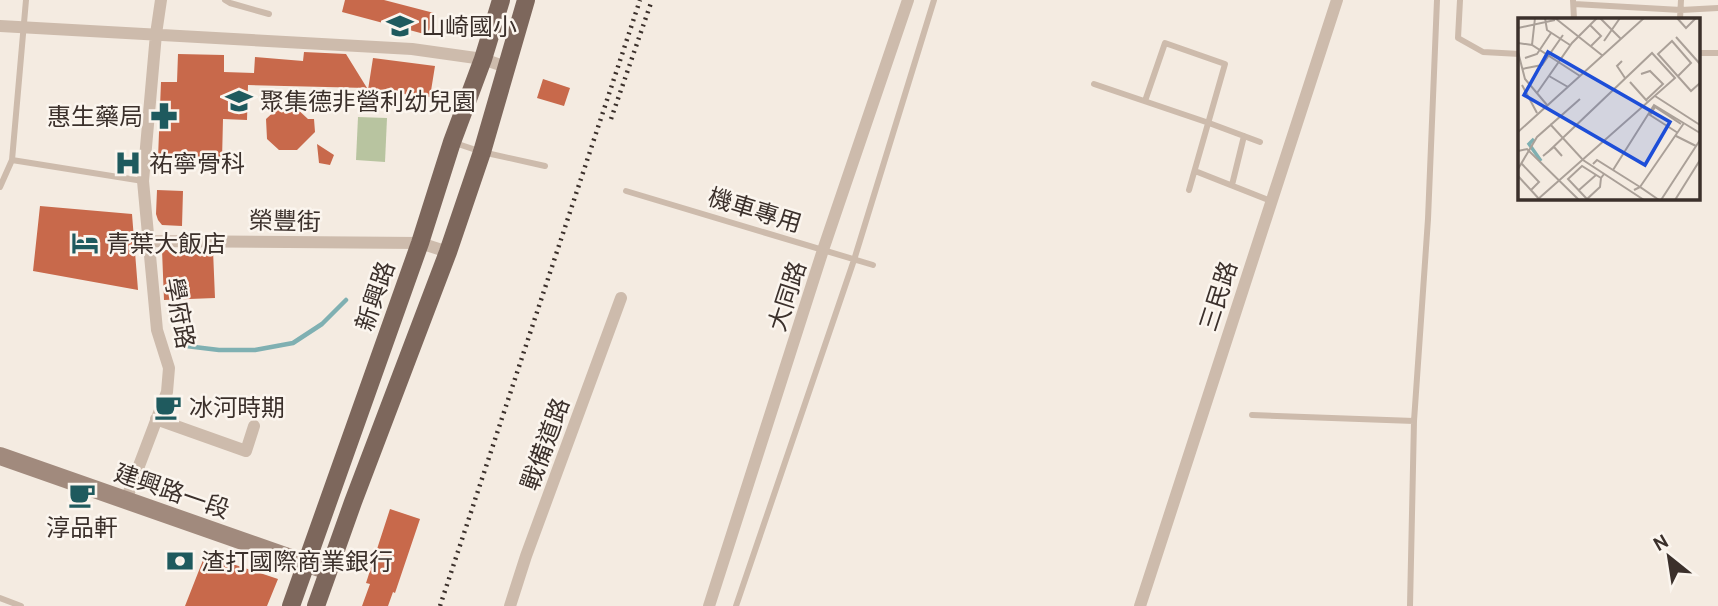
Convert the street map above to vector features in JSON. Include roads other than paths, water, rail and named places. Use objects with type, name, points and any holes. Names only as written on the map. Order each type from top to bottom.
[{"type":"main road","name":"新興路","points":[[291,606],[420,243],[501,0]]},
{"type":"main road","points":[[316,606],[448,251],[482,152],[526,0]]},
{"type":"street","name":"學府路","points":[[126,500],[167,391],[169,368],[157,330],[144,181],[161,0]]},
{"type":"street","name":"大同路","points":[[709,606],[823,250],[908,0]]},
{"type":"street","name":"三民路","points":[[1140,606],[1337,0]]},
{"type":"street","points":[[0,26],[412,49],[483,59],[506,66]]},
{"type":"street","name":"榮豐街","points":[[150,241],[420,243],[448,251]]},
{"type":"street","name":"戰備道路","points":[[510,606],[621,298]]},
{"type":"street","points":[[156,419],[246,451],[254,426]]},
{"type":"street","name":"建興路一段","points":[[0,456],[328,571]]},
{"type":"lane","points":[[0,187],[12,160],[26,0]]},
{"type":"lane","points":[[225,0],[269,14]]},
{"type":"lane","points":[[736,606],[854,260],[934,0]]},
{"type":"lane","points":[[1410,606],[1414,421],[1428,219],[1437,0]]},
{"type":"lane","points":[[1460,0],[1458,38],[1483,52],[1518,54]]},
{"type":"lane","points":[[1680,18],[1681,0]]},
{"type":"lane","points":[[1573,2],[1681,10],[1718,8]]},
{"type":"lane","points":[[1145,101],[1165,43],[1225,64],[1189,190]]},
{"type":"lane","points":[[1700,53],[1718,53]]},
{"type":"lane","points":[[1094,84],[1261,142]]},
{"type":"lane","points":[[1231,185],[1244,136]]},
{"type":"lane","points":[[452,142],[482,152],[545,166]]},
{"type":"lane","points":[[12,160],[144,181]]},
{"type":"lane","points":[[1195,171],[1271,201]]},
{"type":"lane","name":"機車專用","points":[[626,191],[873,265]]},
{"type":"lane","points":[[1252,415],[1414,421]]},
{"type":"lane","points":[[0,598],[21,606]]},
{"type":"waterway","points":[[186,346],[255,350],[293,343],[322,324],[346,300]]},
{"type":"railway","points":[[440,606],[640,0]]},
{"type":"railway","points":[[611,119],[652,0]]},
{"type":"place","name":"山崎國小","points":[[400,26]]},
{"type":"place","name":"聚集德非營利幼兒園","points":[[239,101]]},
{"type":"place","name":"惠生藥局","points":[[164,116]]},
{"type":"place","name":"祐寧骨科","points":[[128,163]]},
{"type":"place","name":"青葉大飯店","points":[[85,243]]},
{"type":"place","name":"冰河時期","points":[[168,407]]},
{"type":"place","name":"淳品軒","points":[[82,495]]},
{"type":"place","name":"渣打國際商業銀行","points":[[180,561]]}]
